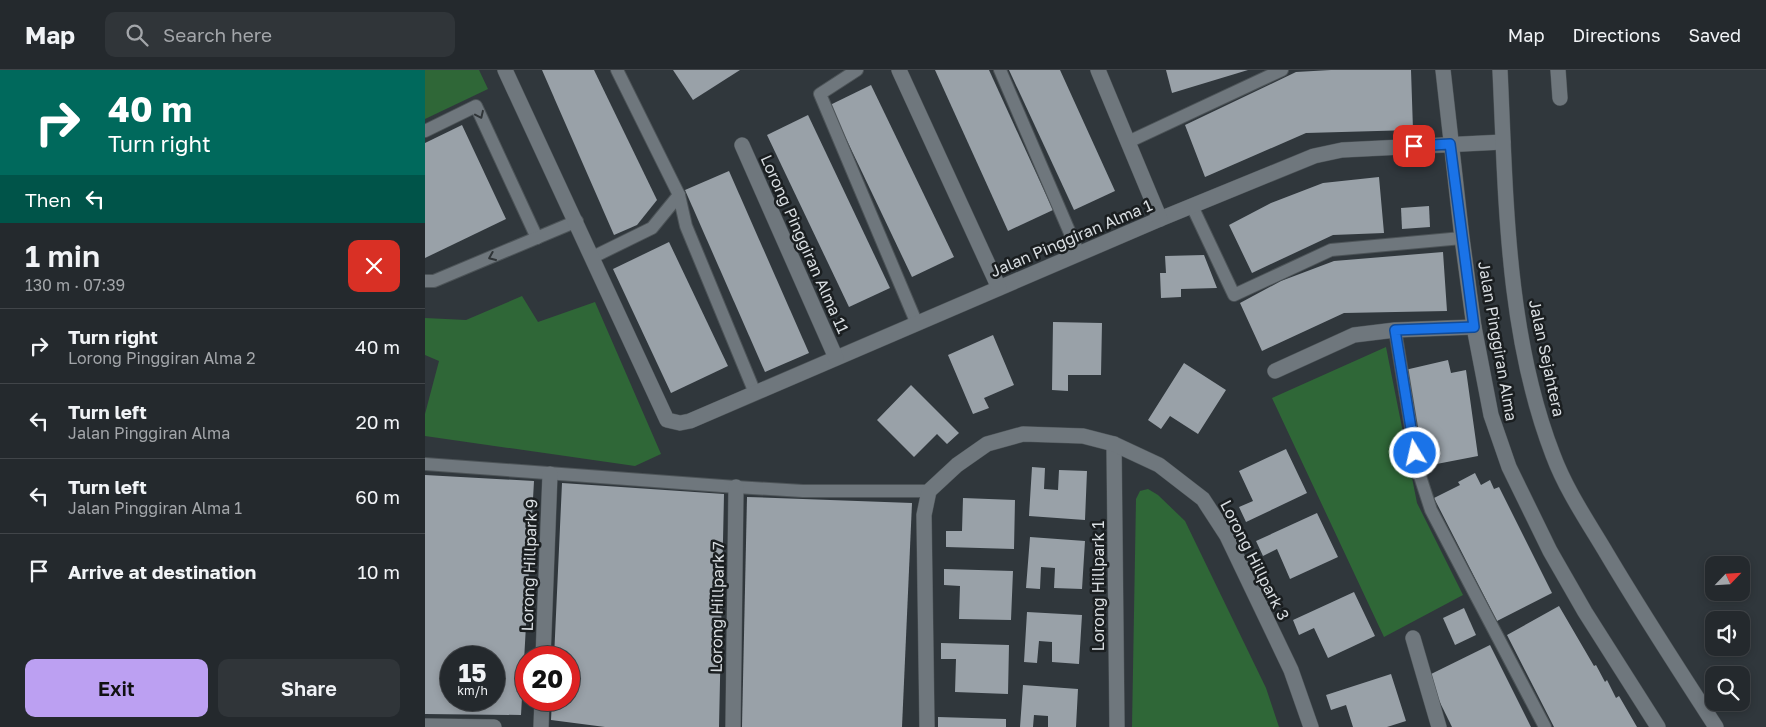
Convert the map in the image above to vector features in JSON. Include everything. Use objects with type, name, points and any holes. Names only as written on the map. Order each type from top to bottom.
[{"type":"street","points":[[506,70],[593,257]]},
{"type":"street","points":[[899,70],[999,288]]},
{"type":"street","points":[[1098,70],[1160,219]]},
{"type":"street","name":"Jalan Pinggiran Alma","points":[[1443,70],[1450,144],[1474,327],[1491,414],[1509,467],[1550,551],[1585,612],[1658,727]]},
{"type":"street","name":"Jalan Sejahtera","points":[[1500,70],[1511,256],[1517,311],[1536,405],[1553,456],[1585,517],[1640,609],[1716,727]]},
{"type":"street","points":[[1558,70],[1560,98]]},
{"type":"street","name":"Jalan Pinggiran Alma 1","points":[[593,257],[667,420],[680,423],[690,421],[1160,219],[1314,156],[1342,150],[1503,142]]},
{"type":"street","name":"Lorong Pinggiran Alma 11","points":[[742,145],[836,358]]},
{"type":"street","points":[[1275,371],[1354,335],[1395,330],[1474,327]]},
{"type":"street","name":"Lorong Hillpark 3","points":[[929,491],[957,465],[987,444],[1023,434],[1083,436],[1115,444],[1159,465],[1203,499],[1227,536],[1291,670],[1311,727]]},
{"type":"street","name":"Lorong Hillpark 1","points":[[1115,444],[1117,727]]},
{"type":"street","name":"Lorong Hillpark 9","points":[[544,646],[551,474]]},
{"type":"street","name":"Lorong Hillpark 7","points":[[733,727],[737,487]]},
{"type":"street","points":[[927,727],[924,515],[929,491]]},
{"type":"street","points":[[1413,638],[1439,727]]},
{"type":"street","points":[[541,727],[542,711]]},
{"type":"street","points":[[425,726],[493,727]]},
{"type":"lane","points":[[617,70],[679,195],[686,226],[755,393]]},
{"type":"lane","points":[[857,70],[820,94],[917,324]]},
{"type":"lane","points":[[999,70],[1079,254]]},
{"type":"lane","points":[[1128,142],[1282,70]]},
{"type":"lane","points":[[425,131],[476,106],[537,238]]},
{"type":"lane","points":[[593,257],[652,228],[679,195]]},
{"type":"lane","points":[[1192,206],[1234,295],[1331,250],[1462,238]]},
{"type":"lane","points":[[425,281],[434,281],[577,221]]},
{"type":"lane","points":[[1395,330],[1418,470],[1431,510],[1545,727]]},
{"type":"lane","points":[[425,464],[803,491],[929,491]]},
{"type":"green space","points":[[425,70],[479,70],[488,89],[425,119]]},
{"type":"green space","points":[[522,296],[538,322],[595,302],[661,454],[635,466],[425,436],[425,414],[439,361],[425,355],[425,318],[466,320]]},
{"type":"green space","points":[[1386,347],[1417,503],[1463,595],[1384,637],[1272,398]]},
{"type":"green space","points":[[1148,489],[1158,495],[1185,521],[1266,688],[1279,727],[1132,727],[1136,499],[1140,491]]},
{"type":"building","points":[[542,70],[594,70],[657,200],[637,225],[614,235]]},
{"type":"building","points":[[673,70],[740,70],[693,100]]},
{"type":"building","points":[[935,70],[989,70],[1053,210],[1008,231]]},
{"type":"building","points":[[1009,70],[1060,70],[1115,191],[1074,210]]},
{"type":"building","points":[[1166,70],[1248,70],[1172,93]]},
{"type":"building","points":[[1411,70],[1413,130],[1306,133],[1205,177],[1185,125],[1296,72]]},
{"type":"building","points":[[871,85],[954,257],[912,277],[830,105]]},
{"type":"building","points":[[808,115],[890,288],[849,307],[767,135]]},
{"type":"building","points":[[462,125],[506,219],[425,258],[425,143]]},
{"type":"building","points":[[729,171],[809,353],[765,372],[685,190]]},
{"type":"building","points":[[1379,177],[1384,233],[1333,235],[1252,273],[1229,225],[1271,203],[1323,183]]},
{"type":"building","points":[[1429,206],[1430,227],[1402,229],[1401,208]]},
{"type":"building","points":[[669,242],[728,366],[671,393],[613,269]]},
{"type":"building","points":[[1443,252],[1447,311],[1344,313],[1262,351],[1240,303],[1281,281],[1334,261]]},
{"type":"building","points":[[1204,255],[1217,288],[1181,289],[1181,297],[1161,298],[1160,273],[1166,273],[1165,256]]},
{"type":"building","points":[[1053,322],[1102,323],[1101,375],[1068,375],[1068,391],[1052,390]]},
{"type":"building","points":[[993,335],[1014,385],[984,398],[989,408],[973,414],[948,355]]},
{"type":"building","points":[[1448,360],[1451,373],[1466,370],[1478,456],[1421,467],[1405,370]]},
{"type":"building","points":[[1184,363],[1226,390],[1198,434],[1170,416],[1161,429],[1148,420]]},
{"type":"building","points":[[911,385],[959,433],[947,444],[937,434],[914,457],[877,420]]},
{"type":"building","points":[[1286,449],[1307,493],[1246,522],[1239,507],[1253,501],[1239,471]]},
{"type":"building","points":[[1032,467],[1045,468],[1044,489],[1058,490],[1059,470],[1087,471],[1085,520],[1029,516]]},
{"type":"building","points":[[1475,473],[1481,485],[1490,480],[1494,489],[1499,487],[1552,593],[1497,621],[1434,498],[1460,485],[1458,482]]},
{"type":"building","points":[[425,475],[534,481],[525,646],[515,646],[515,711],[521,711],[521,715],[425,714]]},
{"type":"building","points":[[562,483],[724,494],[719,727],[605,727],[551,720],[551,711],[580,711],[580,646],[555,646]]},
{"type":"building","points":[[747,497],[912,503],[902,727],[742,727]]},
{"type":"building","points":[[963,498],[1015,500],[1014,549],[946,547],[946,531],[962,531]]},
{"type":"building","points":[[1317,513],[1338,557],[1290,579],[1277,549],[1263,556],[1256,541]]},
{"type":"building","points":[[1030,537],[1085,541],[1082,589],[1054,588],[1055,568],[1041,567],[1040,589],[1026,588]]},
{"type":"building","points":[[944,569],[1013,571],[1011,620],[959,619],[960,586],[944,585]]},
{"type":"building","points":[[1354,592],[1375,636],[1328,658],[1314,628],[1299,635],[1293,620]]},
{"type":"building","points":[[1559,606],[1594,666],[1596,665],[1605,682],[1607,680],[1616,698],[1619,696],[1637,727],[1554,727],[1507,635]]},
{"type":"building","points":[[1464,608],[1476,635],[1455,645],[1443,618]]},
{"type":"building","points":[[1027,612],[1082,615],[1079,664],[1052,662],[1052,642],[1039,641],[1037,663],[1024,662]]},
{"type":"building","points":[[941,643],[1009,645],[1008,694],[955,692],[956,659],[941,659]]},
{"type":"building","points":[[1490,645],[1531,727],[1452,727],[1427,676]]},
{"type":"building","points":[[1391,674],[1406,721],[1387,727],[1353,727],[1346,705],[1331,710],[1326,695]]},
{"type":"building","points":[[1023,685],[1078,689],[1076,727],[1048,727],[1048,716],[1034,715],[1033,727],[1020,727]]},
{"type":"building","points":[[938,717],[1006,719],[1006,727],[938,727]]},
{"type":"route","points":[[1414,146],[1450,144],[1474,327],[1395,330],[1415,453]]}]
